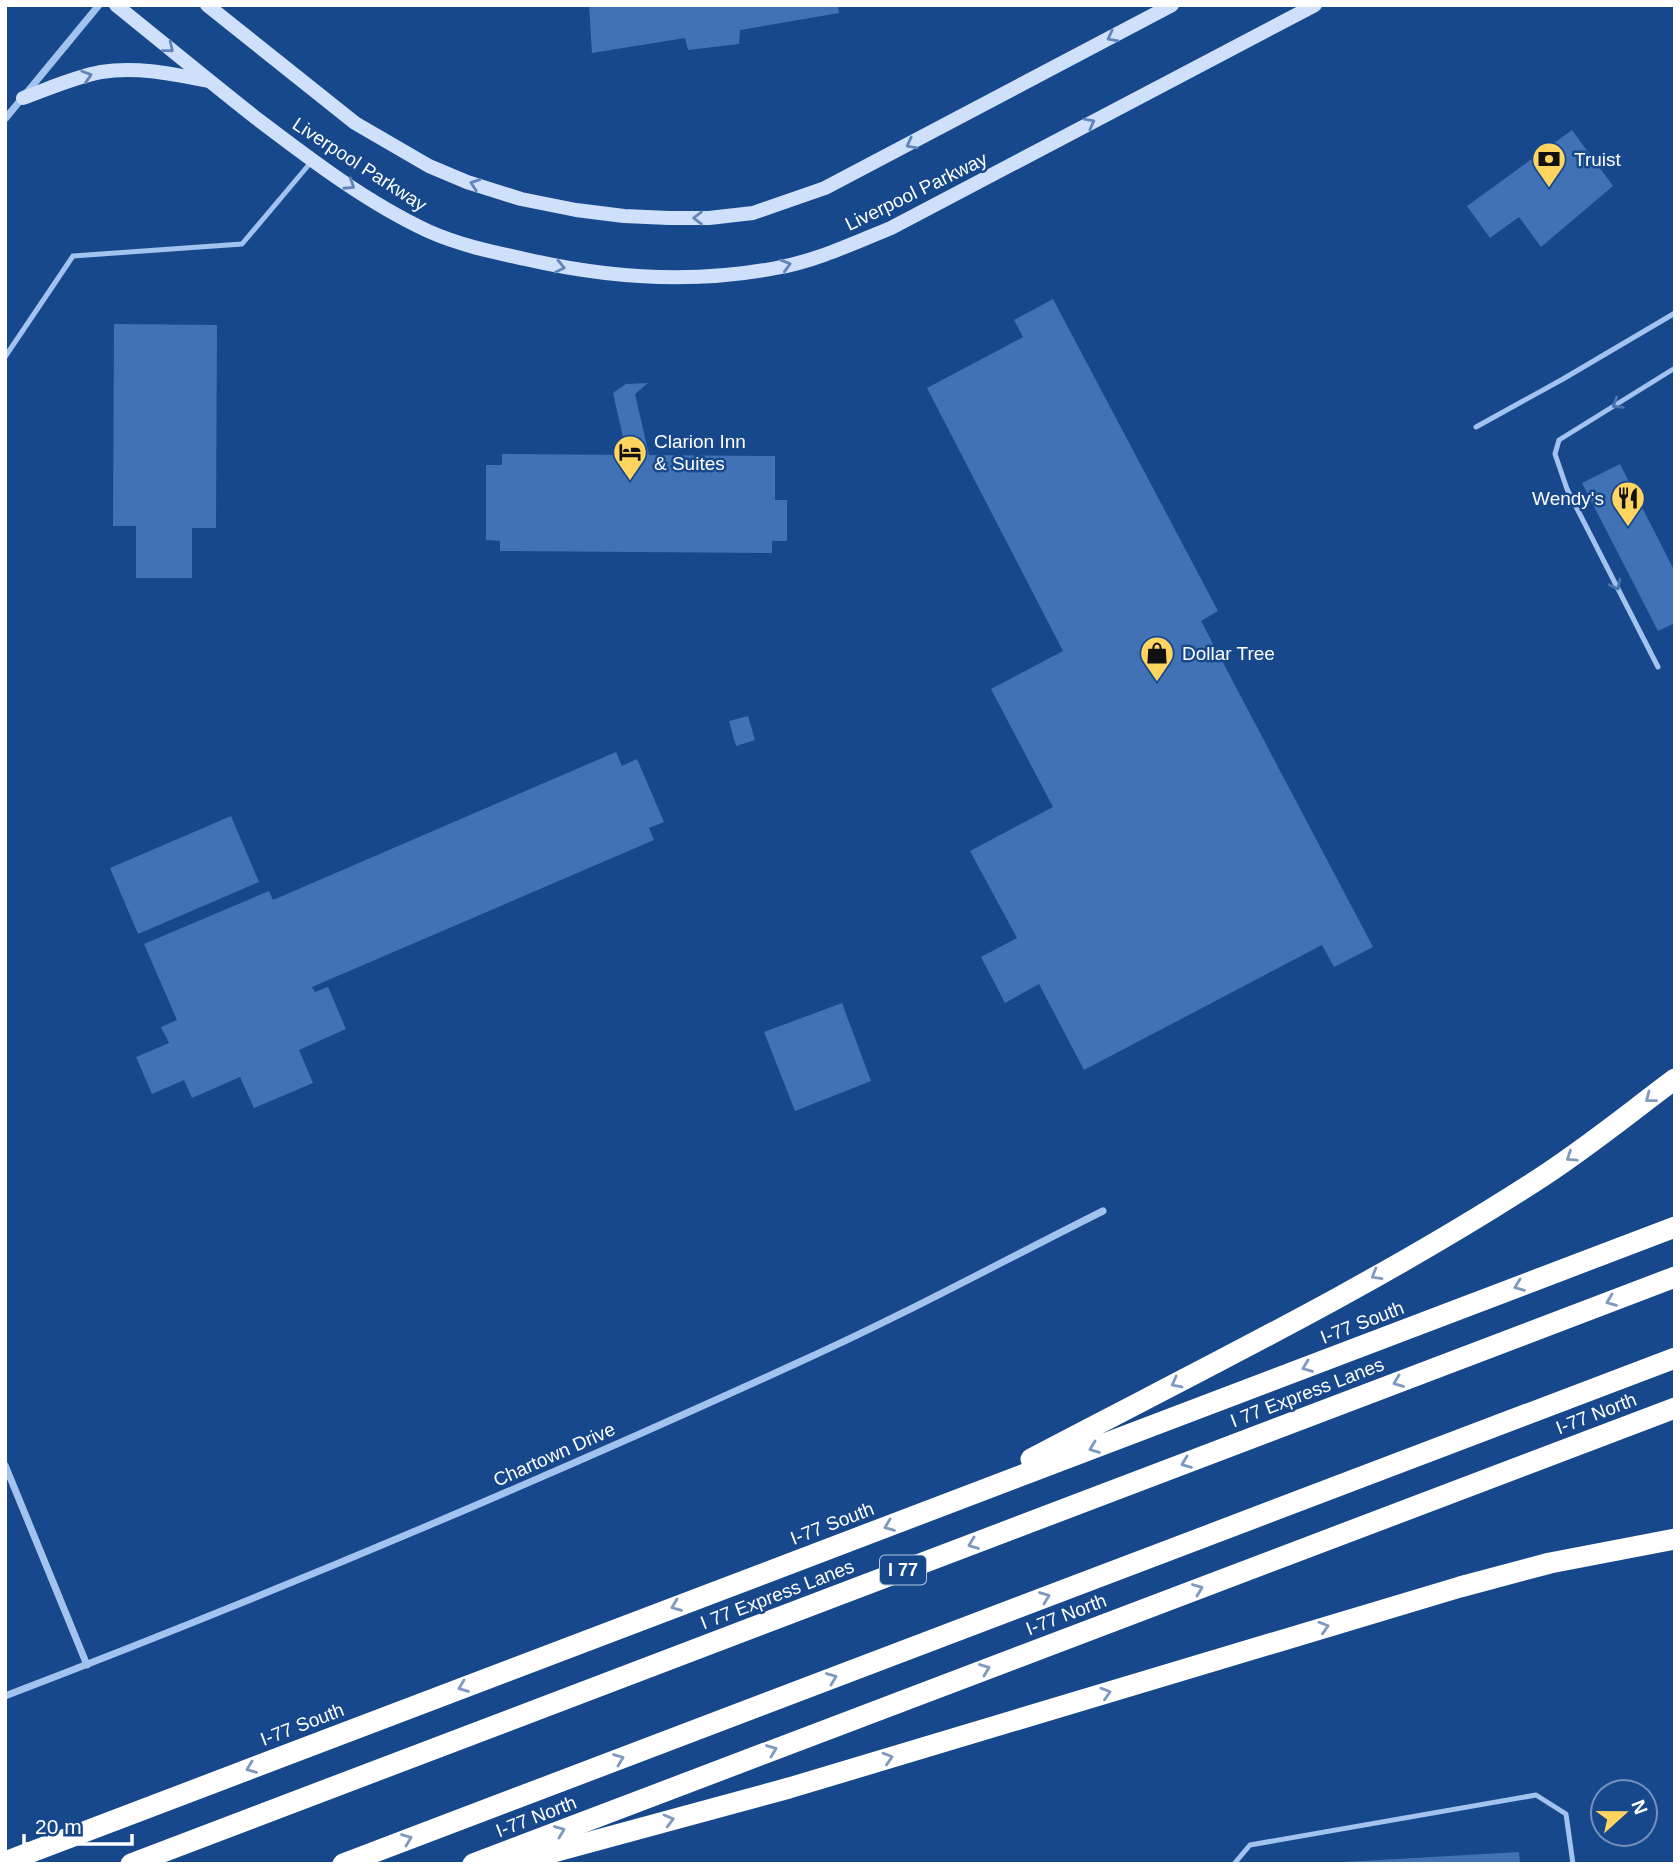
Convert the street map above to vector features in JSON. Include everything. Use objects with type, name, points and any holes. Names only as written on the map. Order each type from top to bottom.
[{"type":"highway","points":[[952,1501],[1360,1284],[1457,1229],[1581,1151],[1675,1079]]},
{"type":"highway","name":"I-77 South","points":[[5,1862],[1675,1227]]},
{"type":"highway","name":"I 77 Express Lanes","points":[[131,1864],[1675,1277]]},
{"type":"highway","points":[[343,1864],[1675,1358]]},
{"type":"highway","name":"I-77 North","points":[[473,1864],[1675,1408]]},
{"type":"highway","points":[[509,1864],[789,1788],[1460,1587],[1550,1563],[1675,1539]]},
{"type":"street","points":[[5,119],[99,5]]},
{"type":"street","name":"Liverpool Parkway","points":[[116,5],[312,161],[373,200],[429,231],[478,248],[572,270],[635,276],[713,278],[766,270],[847,246],[891,228],[1311,6]]},
{"type":"street","name":"Liverpool Parkway","points":[[207,5],[355,123],[429,166],[467,182],[521,199],[576,210],[624,216],[696,218],[752,213],[825,188],[1172,5]]},
{"type":"street","points":[[23,98],[99,72],[125,69],[151,70],[209,81]]},
{"type":"street","name":"Chartown Drive","points":[[5,1696],[187,1627],[418,1531],[798,1363],[1103,1211]]},
{"type":"street","points":[[5,1465],[87,1665]]},
{"type":"lane","points":[[5,357],[73,256],[242,244],[312,161]]},
{"type":"lane","points":[[1476,427],[1675,313]]},
{"type":"lane","points":[[1658,667],[1567,489],[1555,454],[1559,439],[1675,368]]},
{"type":"lane","points":[[1234,1864],[1250,1845],[1536,1795],[1566,1814],[1573,1864]]},
{"type":"building","points":[[589,5],[838,5],[839,13],[740,30],[739,44],[688,50],[685,38],[592,53]]},
{"type":"building","name":"Truist","points":[[1572,130],[1613,186],[1541,247],[1519,217],[1490,238],[1467,206]]},
{"type":"building","points":[[1053,299],[1218,611],[1201,621],[1373,947],[1334,967],[1322,945],[1084,1070],[1039,984],[1005,1003],[981,957],[1017,938],[970,851],[1053,807],[991,689],[1063,651],[927,388],[1023,337],[1014,320]]},
{"type":"building","points":[[114,324],[217,325],[216,528],[192,528],[192,578],[136,578],[136,526],[113,526]]},
{"type":"building","name":"Clarion Inn & Suites","points":[[648,383],[635,394],[649,455],[775,456],[775,500],[787,500],[787,541],[772,541],[772,553],[500,551],[500,541],[486,540],[486,465],[502,465],[502,454],[627,455],[613,393],[626,384]]},
{"type":"building","name":"Wendy's","points":[[1620,464],[1675,572],[1675,623],[1658,631],[1582,483]]},
{"type":"building","points":[[748,716],[755,740],[736,746],[729,721]]},
{"type":"building","points":[[616,752],[622,766],[637,759],[664,822],[649,828],[654,840],[312,987],[315,992],[328,987],[346,1029],[299,1050],[313,1083],[254,1108],[240,1077],[192,1098],[184,1080],[152,1094],[136,1057],[169,1043],[161,1027],[177,1020],[144,944],[269,891],[273,900]]},
{"type":"building","points":[[231,816],[259,882],[138,934],[110,868]]},
{"type":"building","points":[[842,1003],[871,1081],[795,1111],[764,1032]]},
{"type":"building","points":[[1519,1852],[1520,1864],[1344,1864],[1344,1862]]},
{"type":"place","name":"Truist","points":[[1549,189]]},
{"type":"place","name":"Clarion Inn & Suites","points":[[630,482]]},
{"type":"place","name":"Wendy's","points":[[1628,528]]},
{"type":"place","name":"Dollar Tree","points":[[1157,683]]}]
